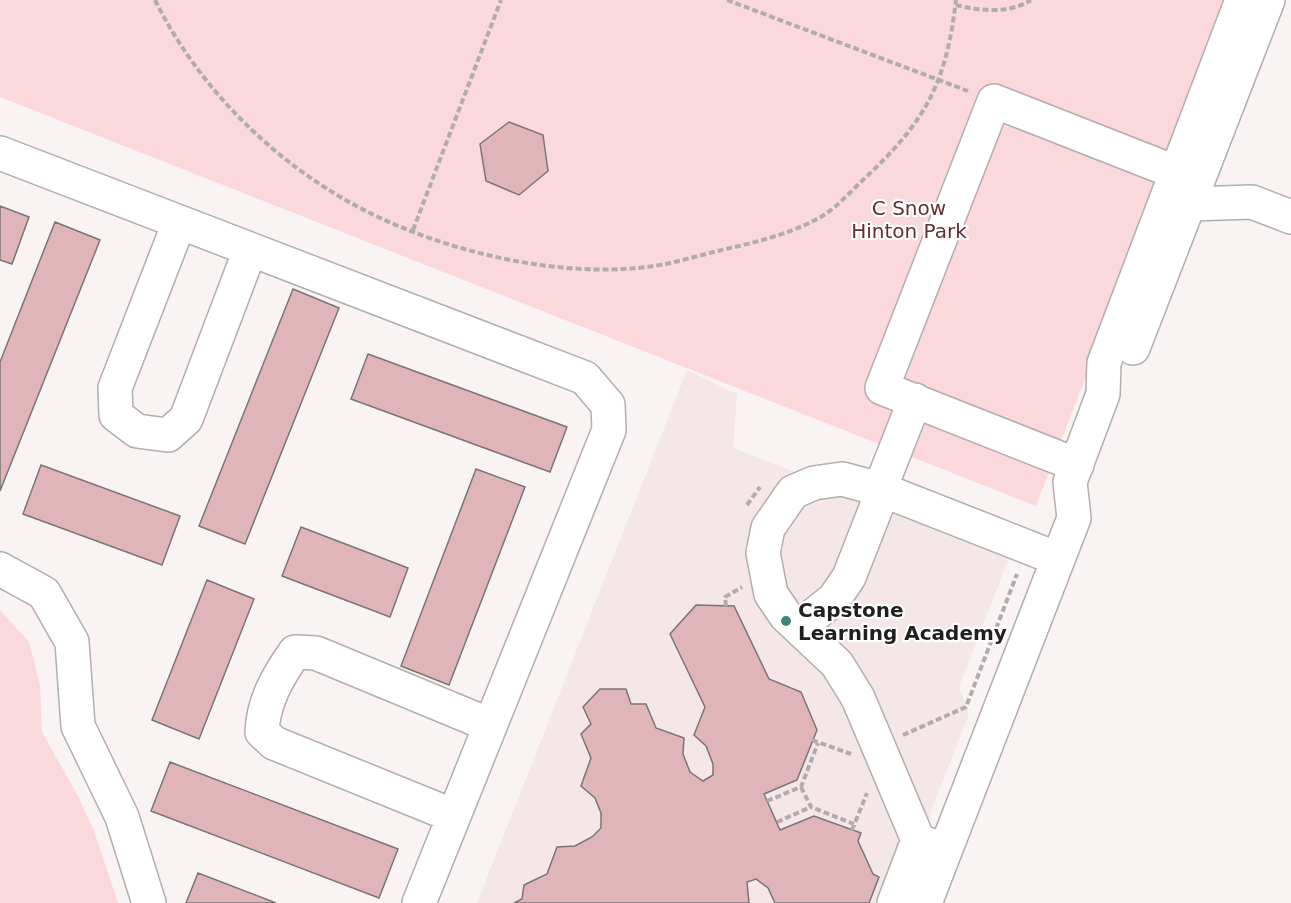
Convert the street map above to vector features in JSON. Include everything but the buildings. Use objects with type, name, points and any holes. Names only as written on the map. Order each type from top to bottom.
[{"type":"street","points":[[894,903],[931,845],[1074,518],[1070,482],[1103,394],[1125,371],[1192,179],[1242,0]]},
{"type":"street","points":[[1192,179],[1268,0]]},
{"type":"street","points":[[1077,465],[882,388],[994,101],[1291,217]]},
{"type":"street","points":[[0,153],[585,378],[608,405],[609,430],[419,903]]},
{"type":"street","points":[[1192,179],[1252,202]]},
{"type":"street","points":[[179,223],[116,388],[116,415],[137,431],[168,435],[186,419],[250,250]]},
{"type":"street","points":[[799,627],[834,599],[849,577],[915,400]]},
{"type":"street","points":[[925,903],[931,845],[877,747],[858,698],[837,664],[786,616],[771,594],[766,578],[763,553],[768,528],[779,509],[793,492],[822,482],[842,479],[880,489],[1058,559]]},
{"type":"street","points":[[0,569],[44,592],[72,642],[78,726],[122,817],[149,903]]},
{"type":"street","points":[[454,816],[274,742],[262,732],[263,712],[282,670],[295,652],[316,653],[490,724]]},
{"type":"path","points":[[155,0],[196,68],[266,142],[314,179],[366,211],[432,239],[510,259],[583,269],[658,265],[762,241],[825,215],[891,154],[923,114],[939,80],[951,41],[956,2],[1002,10],[1023,5],[1031,0]]},
{"type":"path","points":[[412,231],[501,0]]},
{"type":"path","points":[[727,0],[994,101]]},
{"type":"path","points":[[812,740],[858,754],[966,707],[1027,548]]},
{"type":"path","points":[[726,606],[725,597],[742,587]]},
{"type":"path","points":[[767,801],[801,787],[818,742]]},
{"type":"path","points":[[852,830],[870,783]]},
{"type":"path","points":[[801,787],[811,807],[854,824]]},
{"type":"path","points":[[777,822],[811,807]]},
{"type":"shaded area","name":"Capstone Learning Academy","points":[[687,370],[737,394],[733,448],[1010,555],[959,687],[969,714],[931,811],[919,879],[910,903],[477,903]]},
{"type":"green space","name":"C Snow Hinton Park","points":[[0,0],[1231,0],[1036,506],[0,97]]},
{"type":"green space","points":[[0,610],[29,642],[40,686],[42,732],[77,794],[94,831],[118,903],[0,903]]},
{"type":"place","name":"Capstone Learning Academy","points":[[786,621]]}]
